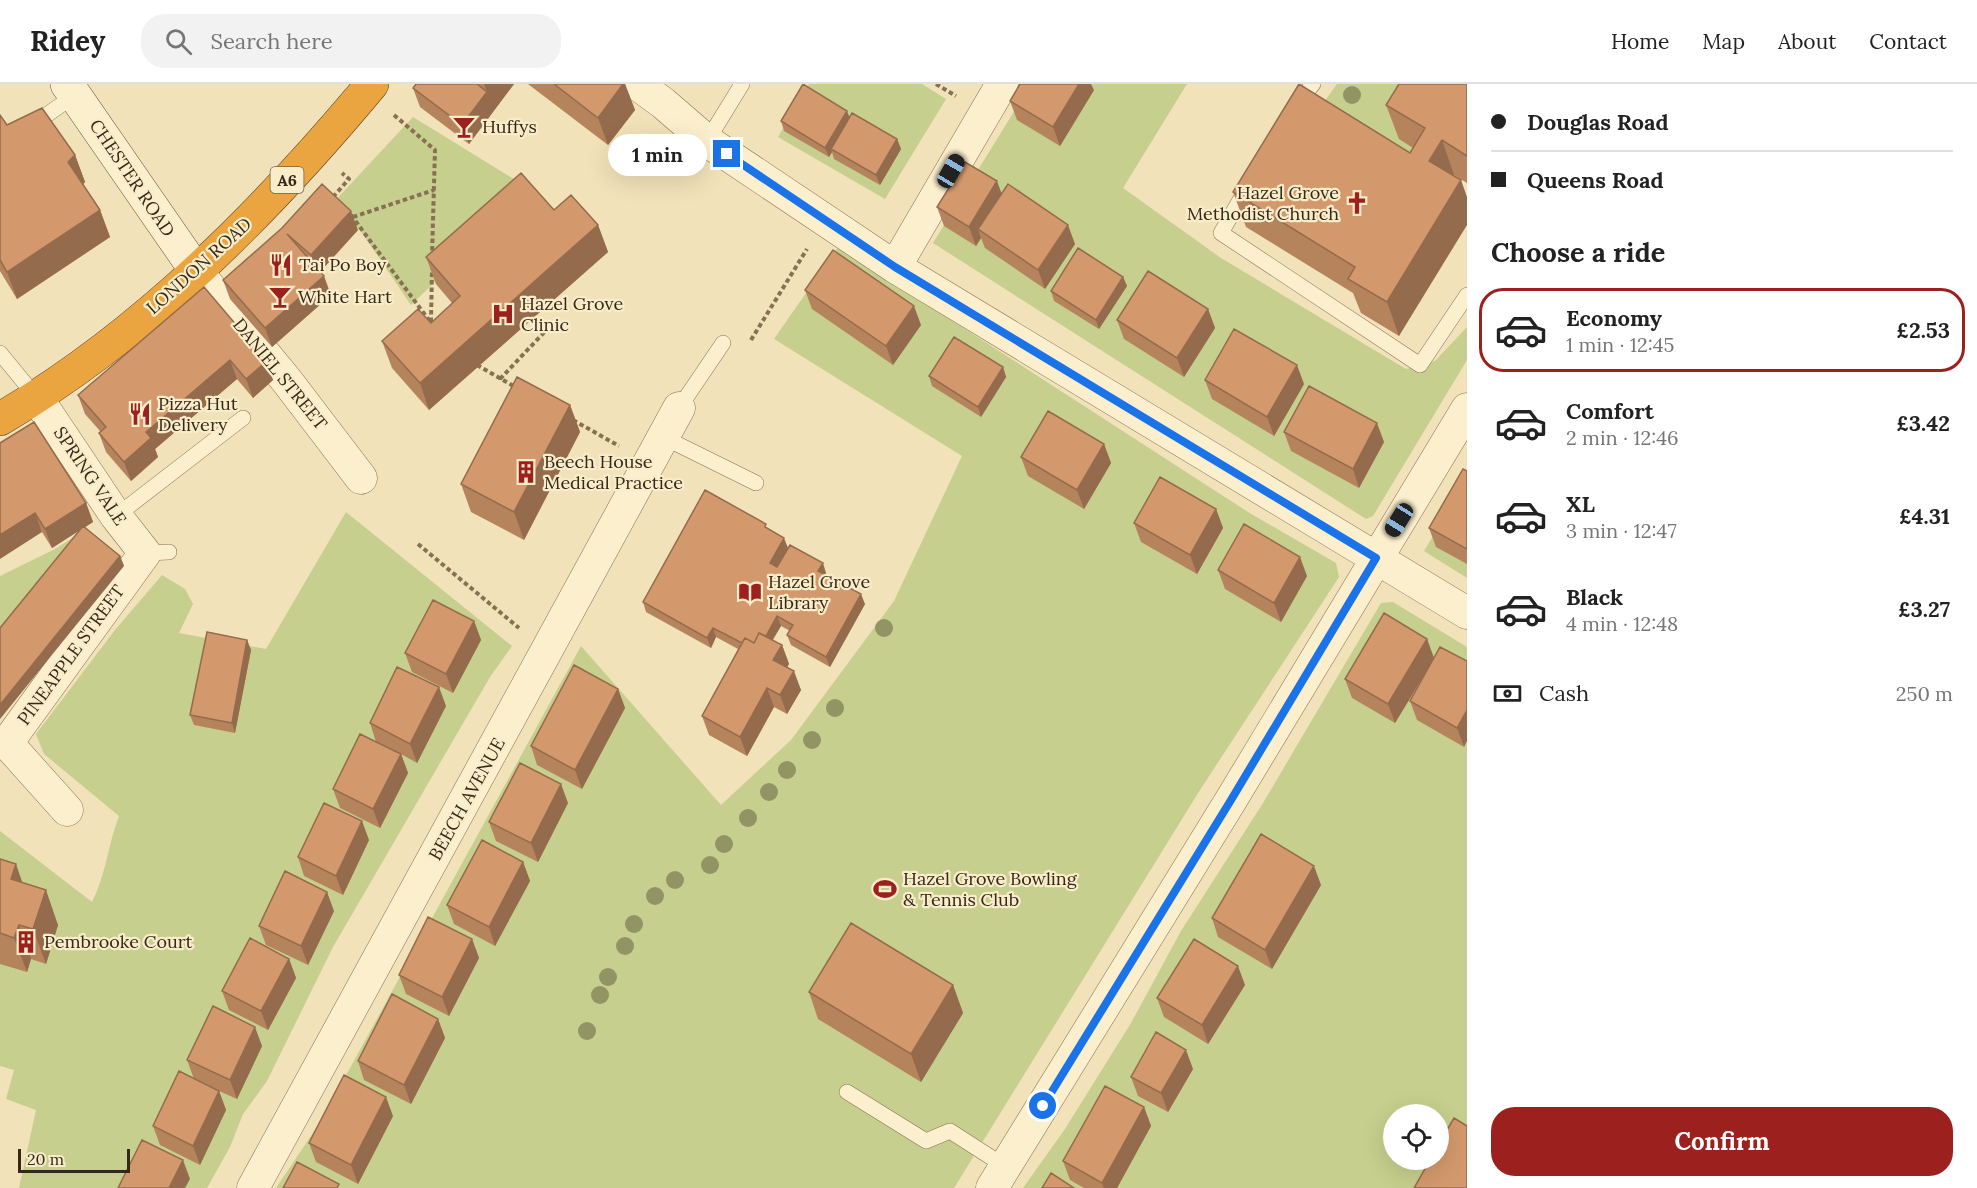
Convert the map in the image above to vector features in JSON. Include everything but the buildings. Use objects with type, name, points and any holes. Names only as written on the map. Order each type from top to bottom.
[{"type":"highway","name":"LONDON ROAD","points":[[0,419],[36,398],[197,272],[258,213],[369,88]]},
{"type":"street","points":[[637,84],[707,141],[895,267],[1467,613]]},
{"type":"street","points":[[895,267],[1002,84]]},
{"type":"street","name":"CHESTER ROAD","points":[[71,90],[197,272]]},
{"type":"street","name":"DANIEL STREET","points":[[197,272],[287,381],[361,478]]},
{"type":"street","name":"SPRING VALE","points":[[36,398],[116,516],[157,552]]},
{"type":"street","name":"BEECH AVENUE","points":[[253,1188],[548,652],[679,408]]},
{"type":"street","points":[[999,1177],[1231,800],[1467,409]]},
{"type":"street","name":"PINEAPPLE STREET","points":[[67,810],[7,743],[157,552]]},
{"type":"lane","points":[[707,141],[741,84]]},
{"type":"lane","points":[[1287,120],[1313,84]]},
{"type":"lane","points":[[19,135],[71,90]]},
{"type":"lane","points":[[1257,171],[1221,233],[1401,354],[1420,365],[1466,300]]},
{"type":"lane","points":[[679,408],[723,343]]},
{"type":"lane","points":[[0,353],[36,398]]},
{"type":"lane","points":[[116,516],[243,418]]},
{"type":"lane","points":[[656,450],[756,483]]},
{"type":"lane","points":[[847,1092],[926,1141],[950,1131],[999,1177]]},
{"type":"path","points":[[369,88],[435,150],[431,323]]},
{"type":"path","points":[[314,150],[349,179],[332,196],[339,203]]},
{"type":"path","points":[[353,217],[434,190]]},
{"type":"path","points":[[346,210],[437,330]]},
{"type":"path","points":[[500,379],[552,324]]},
{"type":"path","points":[[474,364],[520,390]]},
{"type":"path","points":[[570,418],[656,450]]},
{"type":"path","points":[[418,544],[548,652]]},
{"type":"green space","points":[[809,84],[922,84],[946,99],[885,199],[778,137]]},
{"type":"green space","points":[[1031,84],[1187,84],[1123,188],[1221,258],[1406,369],[1435,361],[1467,327],[1467,360],[1373,516],[1366,519],[933,243]]},
{"type":"green space","points":[[1337,84],[1432,84],[1437,163],[1312,119]]},
{"type":"green space","points":[[413,117],[530,189],[411,305],[360,230],[332,204]]},
{"type":"green space","points":[[838,247],[1248,512],[1336,563],[1339,577],[1200,790],[954,1188],[276,1188],[321,1121],[581,646],[721,805],[791,740],[894,601],[962,456],[774,339]]},
{"type":"green space","points":[[1467,481],[1467,578],[1424,551]]},
{"type":"green space","points":[[346,512],[512,646],[490,677],[333,947],[267,1081],[243,1114],[230,1147],[207,1188],[19,1188],[36,1110],[6,1099],[14,1070],[0,1066],[0,831],[92,902],[101,881],[119,816],[44,754],[36,734],[115,630],[162,575],[185,589],[193,604],[179,633],[266,649]]},
{"type":"green space","points":[[84,530],[126,560],[0,719],[0,576],[57,548]]},
{"type":"green space","points":[[1393,602],[1467,647],[1467,1188],[1023,1188],[1065,1129],[1131,1023],[1181,931],[1263,803],[1381,603]]},
{"type":"place","name":"Huffys","points":[[464,127]]},
{"type":"place","name":"Hazel Grove Methodist Church","points":[[1357,203]]},
{"type":"place","name":"Tai Po Boy","points":[[281,265]]},
{"type":"place","name":"White Hart","points":[[280,297]]},
{"type":"place","name":"Hazel Grove Clinic","points":[[503,314]]},
{"type":"place","name":"Pizza Hut Delivery","points":[[140,414]]},
{"type":"place","name":"Beech House Medical Practice","points":[[526,472]]},
{"type":"place","name":"Hazel Grove Library","points":[[750,592]]},
{"type":"place","name":"Hazel Grove Bowling & Tennis Club","points":[[885,889]]},
{"type":"place","name":"Pembrooke Court","points":[[26,942]]},
{"type":"route","points":[[727,154],[895,267],[1376,558],[1043,1106]]}]
